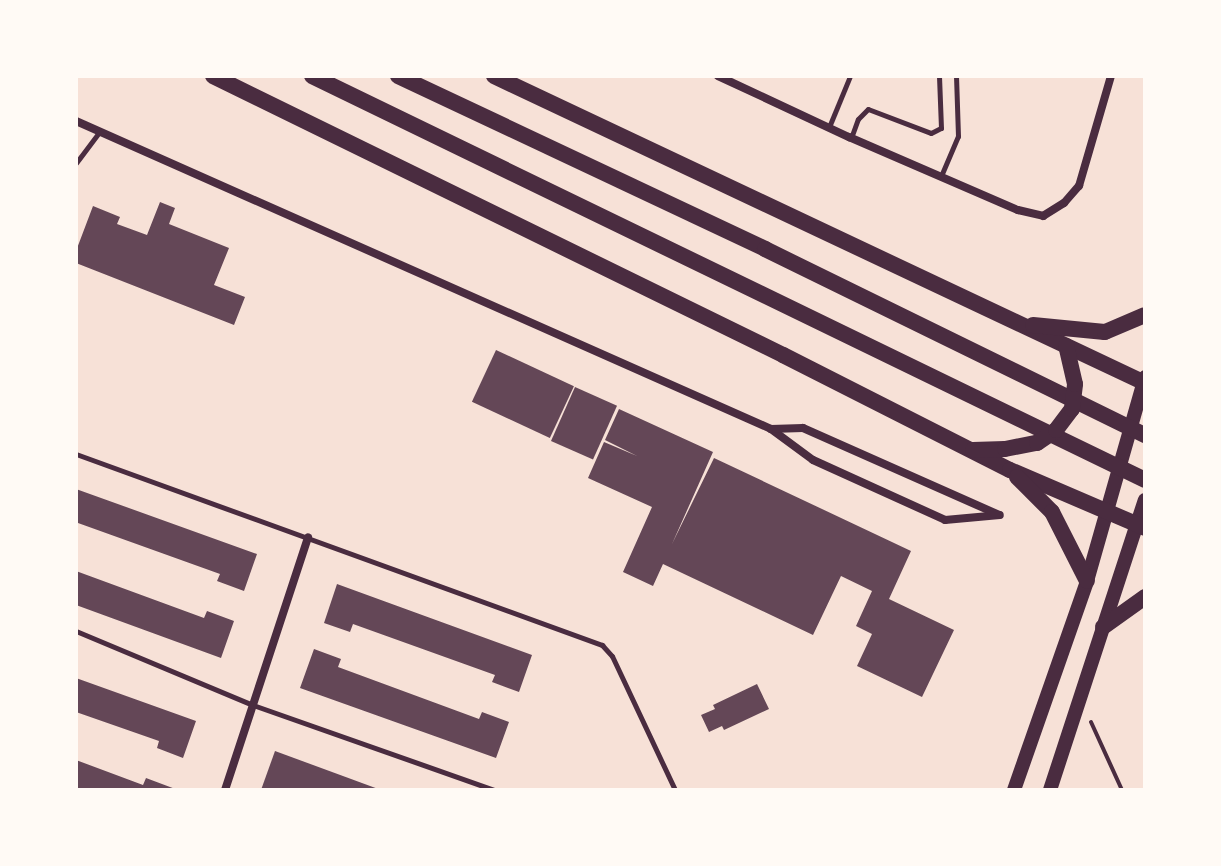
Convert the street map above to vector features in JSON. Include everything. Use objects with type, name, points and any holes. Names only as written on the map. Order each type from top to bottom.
[{"type":"highway","points":[[213,76],[783,355],[1010,470],[1141,526]]},
{"type":"highway","points":[[312,76],[1145,480]]},
{"type":"highway","points":[[398,76],[765,249],[1145,435]]},
{"type":"highway","points":[[494,76],[1144,381]]},
{"type":"highway","points":[[1016,322],[1105,332],[1145,315]]},
{"type":"highway","points":[[969,450],[1005,449],[1037,443],[1056,430],[1072,409],[1075,384],[1066,346]]},
{"type":"highway","points":[[1010,470],[1052,512],[1087,581]]},
{"type":"highway","points":[[1103,627],[1145,597]]},
{"type":"main road","points":[[1014,790],[1087,581],[1144,381]]},
{"type":"main road","points":[[1050,790],[1103,627],[1141,526],[1145,500]]},
{"type":"street","points":[[718,76],[1018,210],[1043,216],[1064,203],[1079,186],[1111,76]]},
{"type":"street","points":[[76,121],[771,429],[813,460],[945,520],[1000,515],[803,428],[771,429]]},
{"type":"street","points":[[225,790],[308,537]]},
{"type":"lane","points":[[829,128],[850,76]]},
{"type":"lane","points":[[851,138],[858,119],[868,109],[931,133],[941,128],[939,76]]},
{"type":"lane","points":[[941,176],[958,136],[956,76]]},
{"type":"lane","points":[[76,163],[99,131]]},
{"type":"lane","points":[[76,454],[602,645],[612,656],[675,790]]},
{"type":"lane","points":[[76,631],[253,705],[494,790]]},
{"type":"path","points":[[1080,698],[1122,790]]},
{"type":"building","points":[[160,202],[175,208],[169,224],[229,248],[214,285],[245,297],[234,325],[76,263],[76,251],[93,206],[120,217],[117,224],[147,235]]},
{"type":"building","points":[[496,350],[574,386],[550,438],[472,402]]},
{"type":"building","points":[[575,387],[617,406],[593,460],[551,441]]},
{"type":"building","points":[[619,409],[713,452],[672,544],[714,458],[911,551],[889,599],[954,630],[922,697],[857,666],[872,634],[856,626],[872,591],[841,576],[813,635],[663,564],[653,586],[623,572],[652,507],[588,478],[604,442],[637,456],[605,440]]},
{"type":"building","points":[[76,489],[257,554],[244,591],[217,581],[220,574],[78,523],[76,529]]},
{"type":"building","points":[[76,571],[204,618],[207,611],[234,621],[221,658],[76,605]]},
{"type":"building","points":[[337,584],[532,655],[519,692],[492,682],[495,675],[353,624],[350,632],[324,623]]},
{"type":"building","points":[[314,649],[341,659],[338,667],[479,719],[482,712],[509,722],[496,758],[300,688]]},
{"type":"building","points":[[76,678],[196,721],[183,758],[157,748],[159,741],[76,712]]},
{"type":"building","points":[[757,684],[769,709],[724,730],[722,726],[709,732],[701,715],[715,709],[713,705]]},
{"type":"building","points":[[275,751],[381,790],[261,790]]},
{"type":"building","points":[[76,760],[143,785],[146,778],[178,790],[76,790]]}]
